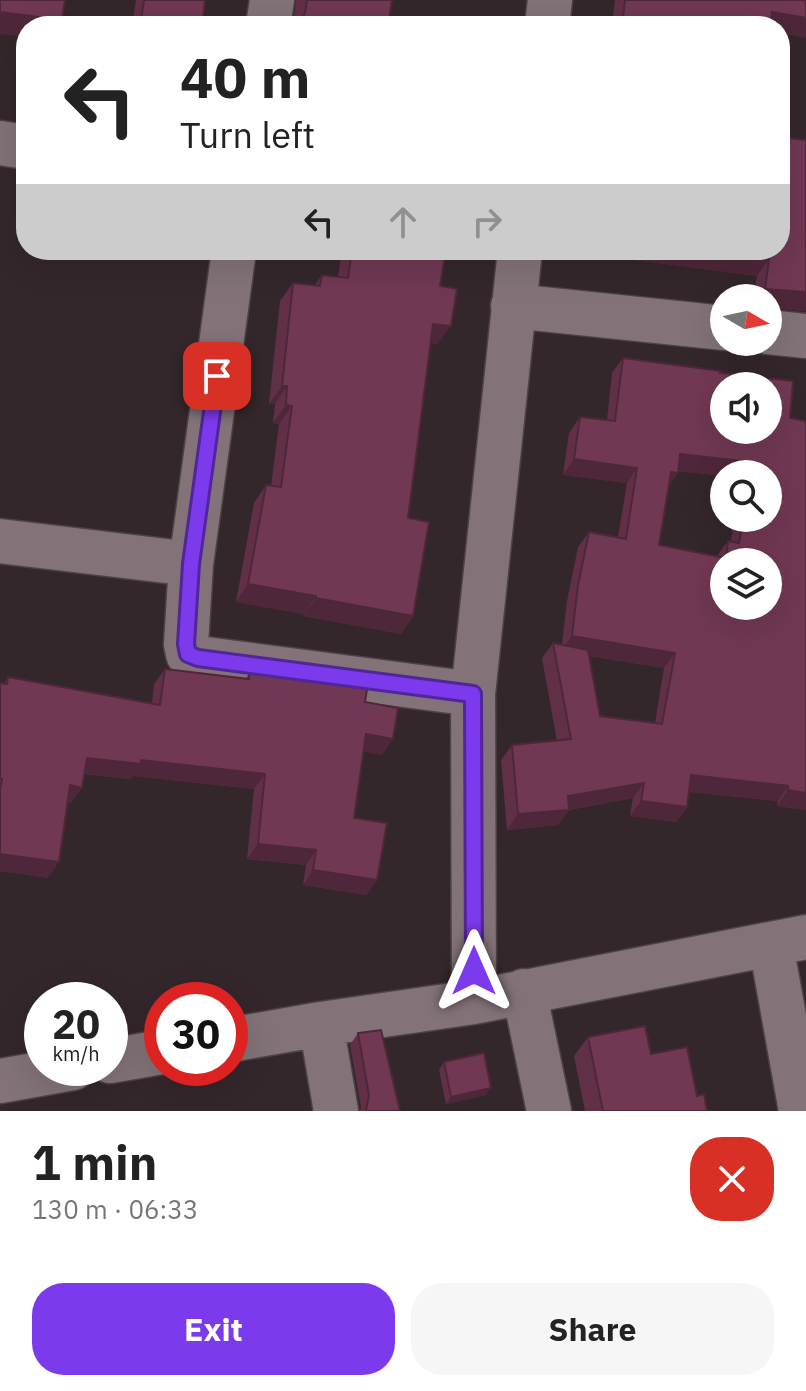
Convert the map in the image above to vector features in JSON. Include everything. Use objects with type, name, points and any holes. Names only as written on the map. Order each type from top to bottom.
[{"type":"street","points":[[233,260],[191,564],[188,654],[198,658],[473,694]]},
{"type":"street","points":[[474,1002],[473,694],[519,260]]},
{"type":"street","points":[[513,306],[710,327]]},
{"type":"street","points":[[782,333],[806,336]]},
{"type":"street","points":[[0,541],[191,564]]},
{"type":"street","points":[[248,1037],[474,1002],[788,941],[801,1111]]},
{"type":"street","points":[[524,991],[549,1111]]},
{"type":"street","points":[[321,1024],[336,1111]]},
{"type":"street","points":[[0,1081],[24,1077]]},
{"type":"building","points":[[0,0],[65,0],[63,16],[0,12]]},
{"type":"building","points":[[144,0],[205,0],[203,16],[142,16]]},
{"type":"building","points":[[307,0],[392,0],[390,16],[304,16]]},
{"type":"building","points":[[625,0],[806,0],[806,18],[772,12],[771,16],[623,16]]},
{"type":"building","points":[[790,138],[806,140],[806,292],[782,290],[782,284],[766,284],[769,260],[790,260]]},
{"type":"building","points":[[351,260],[444,260],[440,286],[457,289],[451,326],[433,324],[408,518],[429,522],[413,616],[248,584],[266,485],[281,487],[292,406],[286,405],[287,386],[282,386],[293,283],[320,286],[322,275],[348,278]]},
{"type":"building","points":[[623,358],[721,371],[710,372],[710,444],[782,444],[782,380],[793,381],[790,418],[806,421],[806,793],[788,790],[788,786],[691,775],[687,807],[641,801],[644,783],[568,796],[569,810],[518,814],[512,745],[571,739],[553,643],[588,650],[600,716],[662,724],[675,653],[572,636],[589,532],[626,539],[637,468],[574,459],[580,417],[615,421]],"holes":[[[680,454],[732,460],[782,460],[782,532],[741,532],[739,543],[728,541],[727,548],[782,548],[782,620],[710,620],[710,555],[659,545],[671,472],[678,473]]]},
{"type":"building","points":[[165,669],[249,679],[249,673],[367,689],[365,702],[398,708],[393,739],[366,734],[354,818],[387,823],[377,880],[313,870],[316,850],[258,844],[265,774],[141,760],[141,764],[87,758],[82,788],[70,785],[59,862],[0,854],[0,683],[7,684],[8,677],[160,705]]},
{"type":"building","points":[[645,1026],[651,1054],[687,1047],[697,1096],[704,1094],[707,1111],[603,1111],[588,1037]]},
{"type":"building","points":[[381,1030],[400,1111],[366,1110],[369,1095],[358,1033]]},
{"type":"building","points":[[484,1053],[491,1088],[451,1097],[444,1062]]},
{"type":"route","points":[[217,376],[191,564],[188,654],[198,658],[473,694],[474,971]]}]
